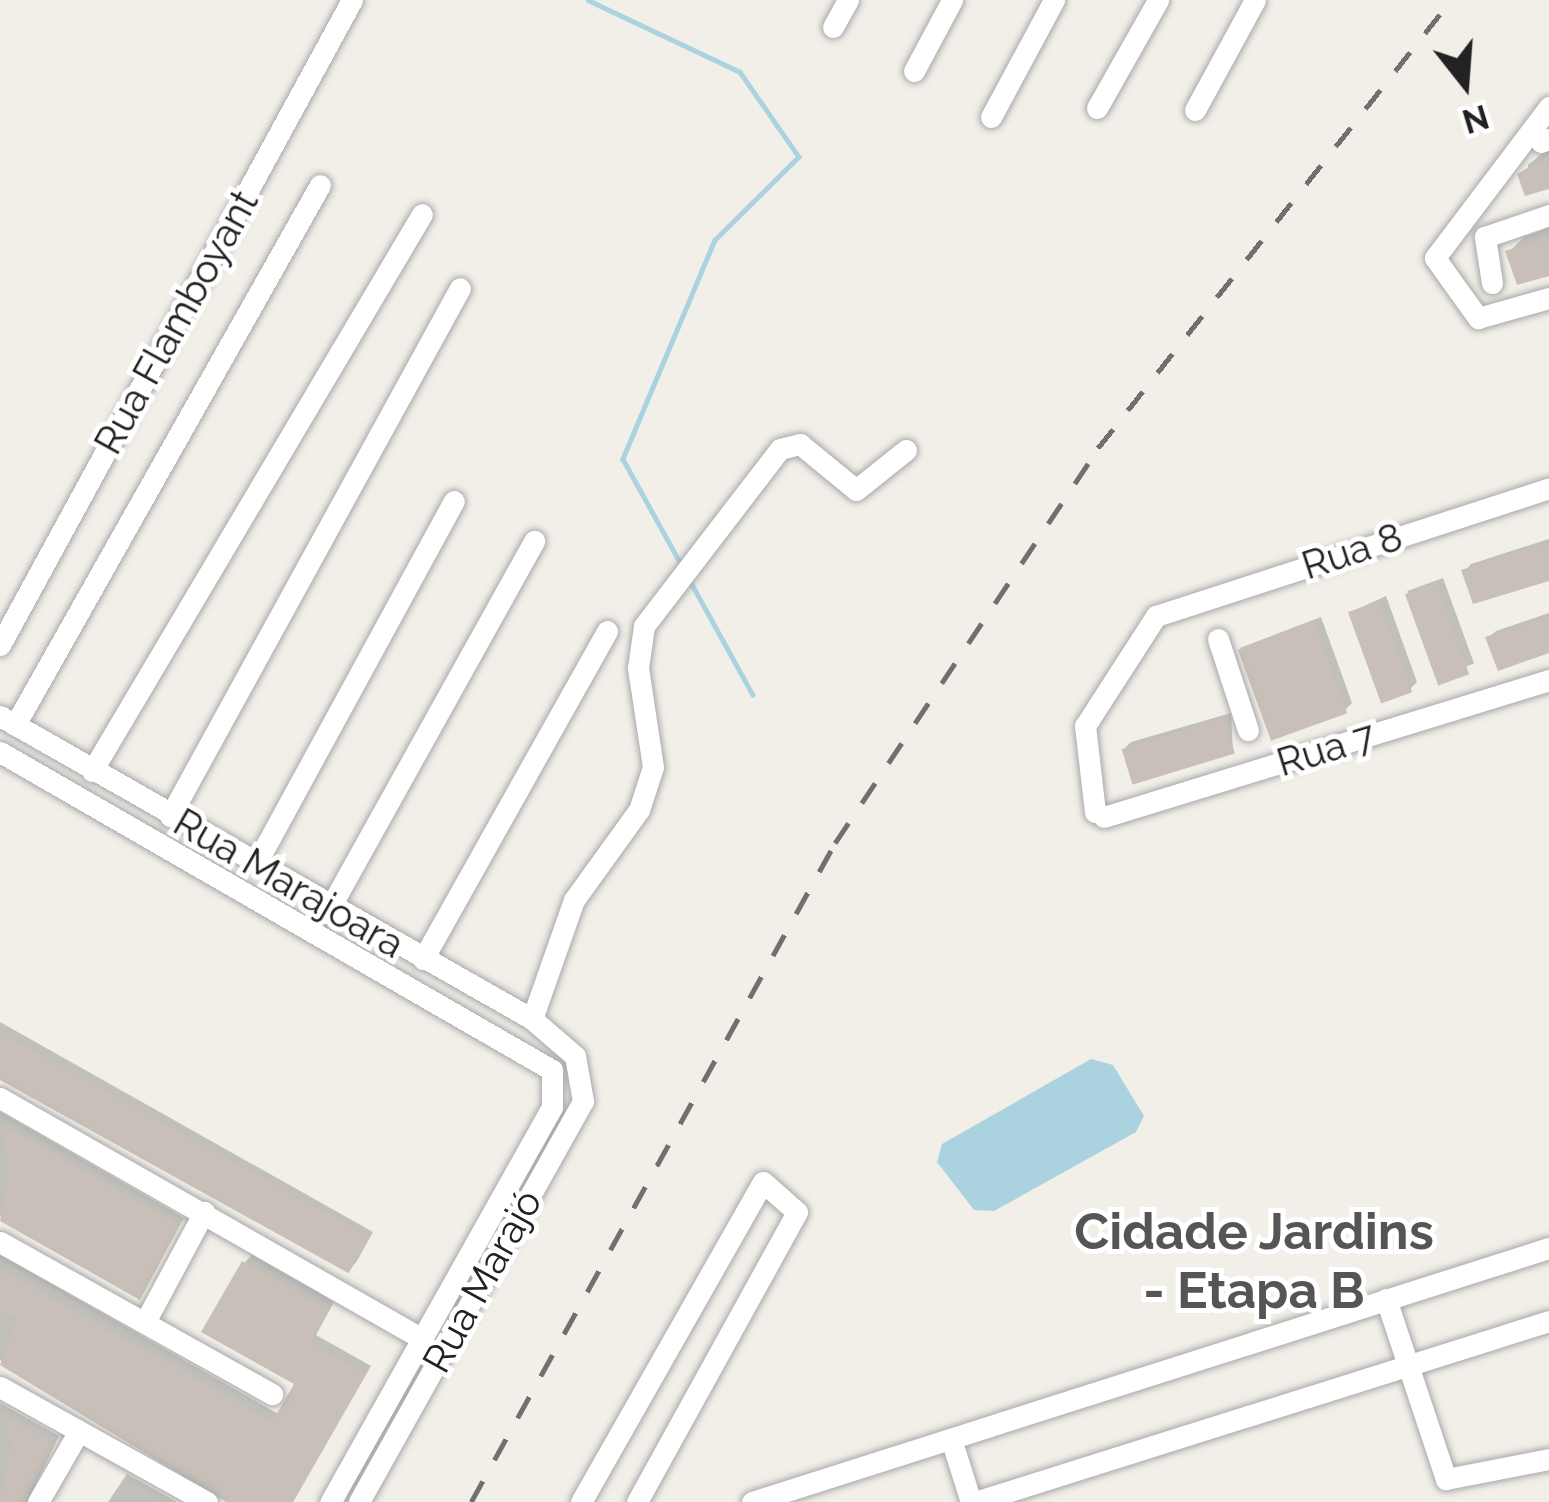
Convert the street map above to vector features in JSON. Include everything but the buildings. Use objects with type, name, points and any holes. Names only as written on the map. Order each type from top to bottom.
[{"type":"street","name":"Rua Flamboyant","points":[[0,645],[352,0]]},
{"type":"street","points":[[833,27],[848,0]]},
{"type":"street","points":[[914,71],[952,0]]},
{"type":"street","points":[[991,117],[1054,0]]},
{"type":"street","points":[[1096,108],[1158,0]]},
{"type":"street","points":[[1195,110],[1256,0]]},
{"type":"street","points":[[1549,107],[1436,259],[1478,318],[1549,298]]},
{"type":"street","points":[[8,720],[320,185]]},
{"type":"street","points":[[92,771],[422,214]]},
{"type":"street","points":[[1492,283],[1485,237],[1549,215]]},
{"type":"street","points":[[170,816],[460,288]]},
{"type":"street","points":[[532,1019],[574,900],[639,810],[653,767],[638,668],[644,626],[780,448],[800,444],[856,490],[906,450]]},
{"type":"street","name":"Rua 8","points":[[1099,814],[1085,726],[1156,616],[1549,488]]},
{"type":"street","points":[[256,862],[454,500]]},
{"type":"street","points":[[320,927],[534,541]]},
{"type":"street","points":[[423,959],[607,631]]},
{"type":"street","points":[[1218,639],[1248,730]]},
{"type":"street","name":"Rua 7","points":[[1099,814],[1549,680]]},
{"type":"street","name":"Rua Marajoara","points":[[8,720],[532,1019],[575,1055]]},
{"type":"street","name":"Rua Marajoara","points":[[0,752],[320,927],[552,1070]]},
{"type":"street","points":[[552,1070],[575,1055]]},
{"type":"street","name":"Rua Marajó","points":[[359,1502],[583,1101],[575,1055]]},
{"type":"street","name":"Rua Marajó","points":[[330,1502],[416,1335],[552,1107],[552,1070]]},
{"type":"street","points":[[0,1098],[416,1335]]},
{"type":"street","points":[[581,1502],[764,1182],[797,1212],[637,1502]]},
{"type":"street","points":[[145,1322],[204,1212]]},
{"type":"street","points":[[0,1242],[272,1394]]},
{"type":"street","points":[[752,1502],[1549,1248]]},
{"type":"street","points":[[1386,1299],[1452,1483],[1549,1459]]},
{"type":"street","points":[[952,1438],[973,1502],[1548,1324]]},
{"type":"street","points":[[0,1387],[207,1502]]},
{"type":"street","points":[[379,1410],[403,1424]]},
{"type":"street","points":[[38,1502],[79,1431]]},
{"type":"water","points":[[1091,1059],[1113,1065],[1144,1116],[1136,1132],[994,1211],[974,1210],[937,1162],[942,1144]]},
{"type":"waterway","points":[[588,0],[740,72],[799,157],[715,240],[623,459],[681,564]]},
{"type":"waterway","points":[[689,579],[753,695]]},
{"type":"railway","points":[[471,1502],[835,843],[1098,448],[1451,0]]},
{"type":"district","name":"Cidade Jardins - Etapa B","points":[[1254,1261]]}]
